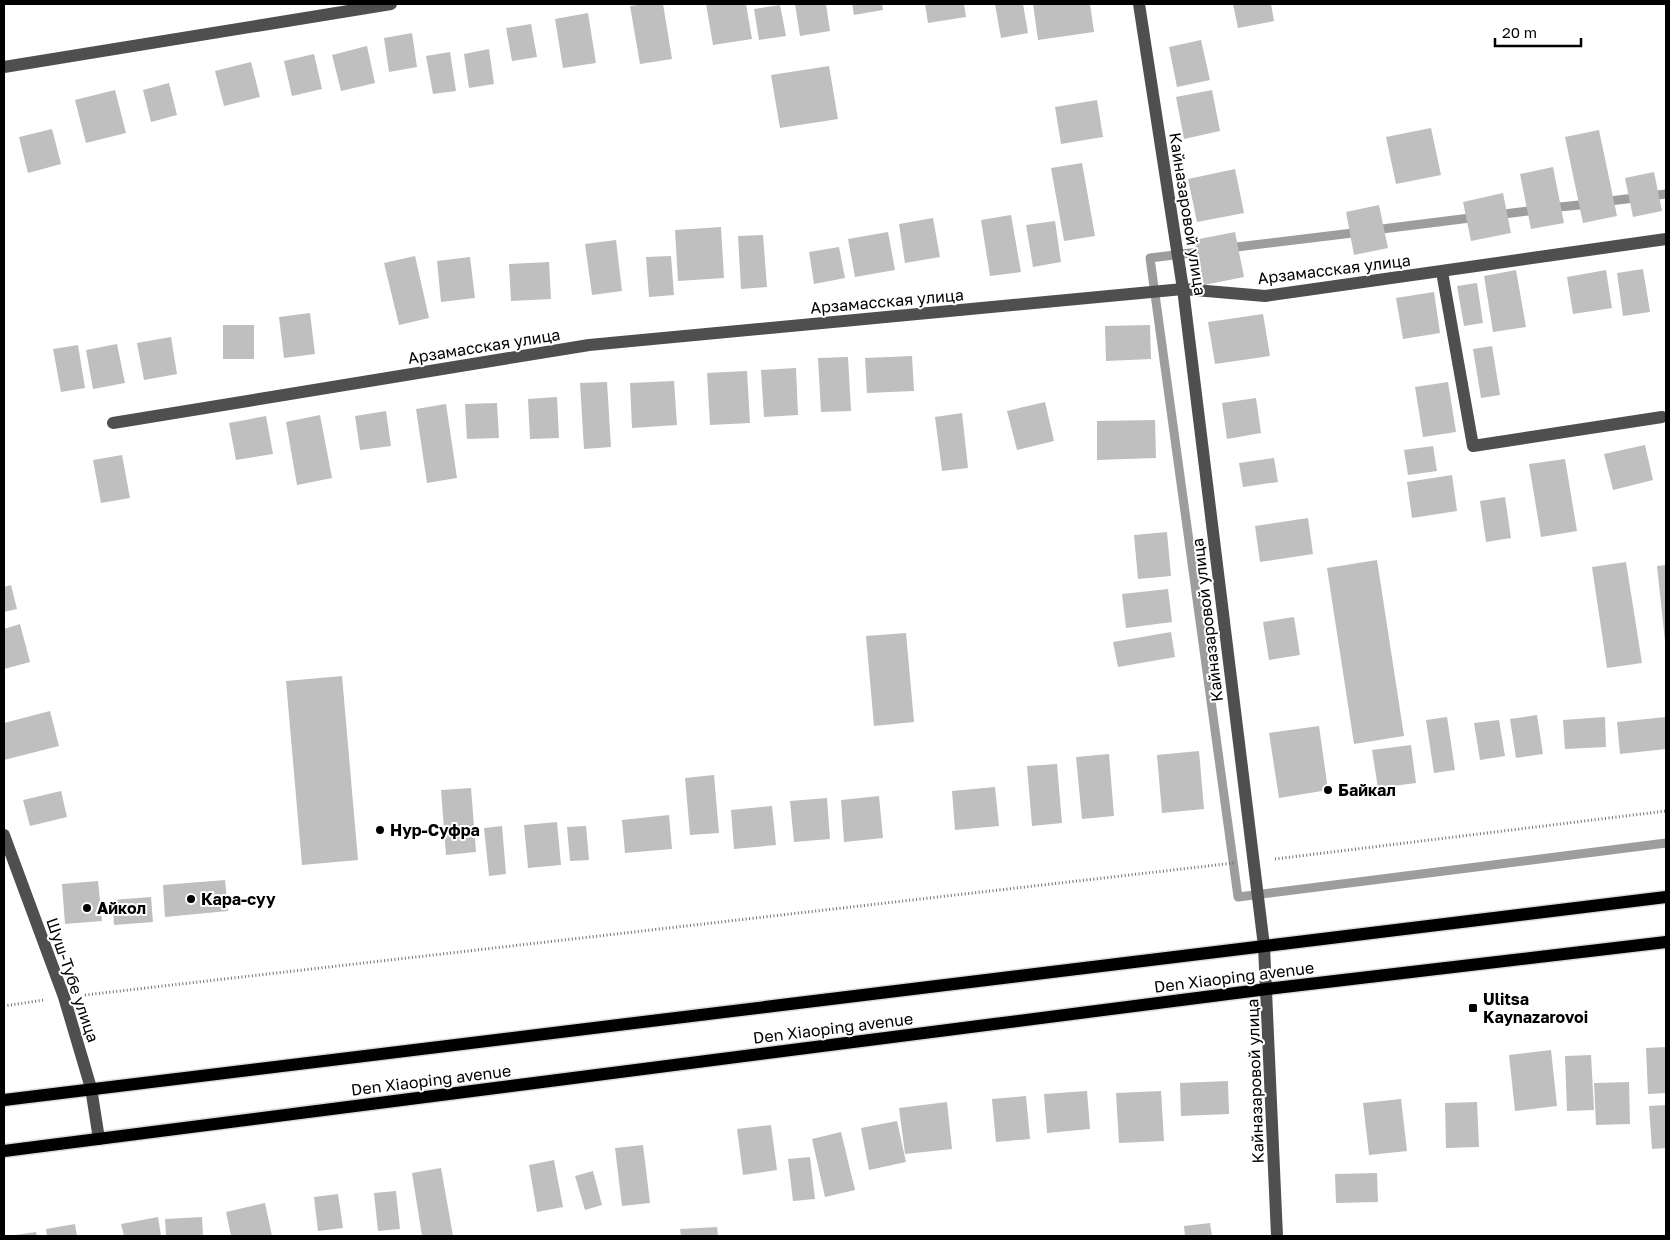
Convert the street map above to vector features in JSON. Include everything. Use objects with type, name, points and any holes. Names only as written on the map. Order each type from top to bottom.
[{"type":"main road","name":"Den Xiaoping avenue","points":[[4,1100],[1666,897]]},
{"type":"main road","name":"Den Xiaoping avenue","points":[[4,1151],[1267,989],[1666,942]]},
{"type":"street","points":[[4,67],[391,4]]},
{"type":"street","name":"Кайназаровой улица","points":[[1138,4],[1183,289],[1264,946],[1277,1236]]},
{"type":"street","name":"Арзамасская улица","points":[[113,423],[589,345],[1183,289],[1265,296],[1666,239]]},
{"type":"street","points":[[1442,272],[1473,446],[1662,417]]},
{"type":"street","name":"Шуш-Тубе улица","points":[[4,835],[64,997],[92,1088],[98,1139]]},
{"type":"path","points":[[4,1006],[64,997],[1253,861],[1666,811]]},
{"type":"building","points":[[663,4],[672,59],[640,64],[630,6]]},
{"type":"building","points":[[706,4],[746,4],[752,39],[713,45]]},
{"type":"building","points":[[795,4],[826,4],[830,31],[800,36]]},
{"type":"building","points":[[852,4],[882,4],[883,10],[854,15]]},
{"type":"building","points":[[925,4],[964,4],[966,17],[928,23]]},
{"type":"building","points":[[995,4],[1023,4],[1028,33],[1001,38]]},
{"type":"building","points":[[1033,4],[1090,4],[1094,32],[1038,40]]},
{"type":"building","points":[[1233,4],[1271,4],[1274,21],[1238,28]]},
{"type":"building","points":[[780,5],[786,36],[759,40],[754,9]]},
{"type":"building","points":[[588,13],[596,63],[563,68],[555,19]]},
{"type":"building","points":[[531,24],[537,57],[512,61],[506,28]]},
{"type":"building","points":[[412,33],[417,67],[389,72],[384,38]]},
{"type":"building","points":[[1201,40],[1210,80],[1177,87],[1169,47]]},
{"type":"building","points":[[367,46],[375,83],[341,91],[332,55]]},
{"type":"building","points":[[489,49],[494,84],[469,88],[464,54]]},
{"type":"building","points":[[450,52],[456,91],[433,94],[426,56]]},
{"type":"building","points":[[314,54],[322,89],[292,96],[284,61]]},
{"type":"building","points":[[251,62],[260,97],[224,106],[215,71]]},
{"type":"building","points":[[829,66],[838,119],[780,128],[771,75]]},
{"type":"building","points":[[169,83],[177,115],[151,122],[143,90]]},
{"type":"building","points":[[115,90],[126,133],[86,143],[75,100]]},
{"type":"building","points":[[1212,90],[1220,131],[1184,139],[1176,97]]},
{"type":"building","points":[[1097,100],[1103,137],[1061,144],[1055,107]]},
{"type":"building","points":[[1431,128],[1441,175],[1396,184],[1386,137]]},
{"type":"building","points":[[52,129],[61,164],[28,173],[19,137]]},
{"type":"building","points":[[1599,130],[1617,216],[1583,223],[1565,137]]},
{"type":"building","points":[[1082,163],[1095,236],[1064,241],[1051,168]]},
{"type":"building","points":[[1553,167],[1564,223],[1531,229],[1520,174]]},
{"type":"building","points":[[1235,169],[1244,213],[1197,222],[1188,179]]},
{"type":"building","points":[[1654,172],[1662,211],[1633,217],[1625,178]]},
{"type":"building","points":[[1503,193],[1511,233],[1471,241],[1463,202]]},
{"type":"building","points":[[1379,205],[1388,248],[1354,255],[1346,212]]},
{"type":"building","points":[[1011,215],[1021,272],[990,276],[981,220]]},
{"type":"building","points":[[933,218],[940,257],[905,263],[899,224]]},
{"type":"building","points":[[1055,221],[1061,262],[1033,267],[1026,225]]},
{"type":"building","points":[[721,227],[724,278],[678,281],[675,230]]},
{"type":"building","points":[[888,232],[895,270],[855,277],[848,239]]},
{"type":"building","points":[[1235,232],[1244,277],[1204,285],[1194,240]]},
{"type":"building","points":[[763,235],[767,287],[741,289],[738,236]]},
{"type":"building","points":[[616,240],[622,291],[592,295],[585,244]]},
{"type":"building","points":[[839,247],[845,278],[814,284],[809,252]]},
{"type":"building","points":[[415,256],[429,318],[399,325],[384,263]]},
{"type":"building","points":[[671,256],[674,295],[649,297],[646,257]]},
{"type":"building","points":[[470,257],[475,298],[441,302],[437,261]]},
{"type":"building","points":[[549,262],[551,299],[511,301],[509,264]]},
{"type":"building","points":[[1643,269],[1650,312],[1623,316],[1617,273]]},
{"type":"building","points":[[1516,270],[1526,327],[1493,332],[1484,276]]},
{"type":"building","points":[[1606,270],[1612,308],[1573,314],[1567,277]]},
{"type":"building","points":[[1477,283],[1483,323],[1464,326],[1457,286]]},
{"type":"building","points":[[1434,292],[1440,333],[1403,339],[1396,298]]},
{"type":"building","points":[[310,313],[315,354],[284,358],[279,317]]},
{"type":"building","points":[[1263,314],[1270,356],[1215,364],[1208,322]]},
{"type":"building","points":[[223,325],[254,325],[254,359],[223,359]]},
{"type":"building","points":[[1150,325],[1151,359],[1106,361],[1105,326]]},
{"type":"building","points":[[171,337],[177,374],[144,380],[137,343]]},
{"type":"building","points":[[117,344],[125,383],[93,389],[86,350]]},
{"type":"building","points":[[78,345],[85,388],[61,392],[53,349]]},
{"type":"building","points":[[1492,346],[1500,395],[1481,398],[1473,349]]},
{"type":"building","points":[[912,356],[914,391],[867,393],[865,358]]},
{"type":"building","points":[[848,357],[851,411],[821,412],[818,358]]},
{"type":"building","points":[[796,368],[798,415],[764,417],[761,370]]},
{"type":"building","points":[[747,371],[750,423],[710,425],[707,373]]},
{"type":"building","points":[[674,381],[677,425],[632,428],[630,383]]},
{"type":"building","points":[[607,382],[611,447],[584,449],[580,383]]},
{"type":"building","points":[[1448,382],[1456,432],[1423,437],[1415,387]]},
{"type":"building","points":[[557,397],[559,438],[530,439],[528,399]]},
{"type":"building","points":[[1256,398],[1261,433],[1227,439],[1222,403]]},
{"type":"building","points":[[1045,402],[1054,441],[1017,450],[1007,411]]},
{"type":"building","points":[[497,403],[499,438],[467,439],[465,404]]},
{"type":"building","points":[[446,404],[457,478],[427,483],[416,409]]},
{"type":"building","points":[[386,411],[391,446],[360,450],[355,416]]},
{"type":"building","points":[[962,413],[968,468],[942,471],[935,417]]},
{"type":"building","points":[[320,415],[332,478],[297,485],[286,422]]},
{"type":"building","points":[[266,416],[273,454],[236,460],[229,423]]},
{"type":"building","points":[[1155,420],[1156,458],[1097,460],[1097,421]]},
{"type":"building","points":[[1645,445],[1653,480],[1613,490],[1604,454]]},
{"type":"building","points":[[1433,446],[1437,471],[1408,475],[1404,450]]},
{"type":"building","points":[[122,455],[130,498],[101,503],[93,460]]},
{"type":"building","points":[[1274,458],[1278,482],[1243,487],[1239,463]]},
{"type":"building","points":[[1565,459],[1577,531],[1541,537],[1529,464]]},
{"type":"building","points":[[1452,475],[1457,511],[1412,518],[1407,482]]},
{"type":"building","points":[[1505,497],[1511,538],[1486,542],[1480,501]]},
{"type":"building","points":[[1308,518],[1313,554],[1260,562],[1255,526]]},
{"type":"building","points":[[1167,532],[1171,576],[1138,579],[1134,535]]},
{"type":"building","points":[[1377,560],[1404,736],[1354,744],[1327,568]]},
{"type":"building","points":[[1626,562],[1642,663],[1607,668],[1592,567]]},
{"type":"building","points":[[1666,565],[1666,641],[1665,641],[1657,566]]},
{"type":"building","points":[[11,585],[17,609],[4,612],[4,587]]},
{"type":"building","points":[[1168,589],[1172,622],[1126,628],[1122,594]]},
{"type":"building","points":[[1294,617],[1300,655],[1269,660],[1263,622]]},
{"type":"building","points":[[20,624],[30,662],[4,669],[4,629]]},
{"type":"building","points":[[1171,632],[1175,657],[1118,667],[1113,642]]},
{"type":"building","points":[[906,633],[914,722],[874,726],[866,636]]},
{"type":"building","points":[[342,676],[358,860],[302,865],[286,681]]},
{"type":"building","points":[[50,711],[59,746],[4,760],[4,723]]},
{"type":"building","points":[[1537,715],[1543,754],[1516,758],[1510,719]]},
{"type":"building","points":[[1447,717],[1455,770],[1434,773],[1426,720]]},
{"type":"building","points":[[1605,717],[1606,747],[1565,749],[1563,720]]},
{"type":"building","points":[[1666,717],[1666,749],[1620,754],[1617,722]]},
{"type":"building","points":[[1499,720],[1505,756],[1480,760],[1474,723]]},
{"type":"building","points":[[1319,726],[1328,790],[1279,798],[1269,733]]},
{"type":"building","points":[[1411,745],[1416,783],[1378,788],[1372,750]]},
{"type":"building","points":[[1199,751],[1204,809],[1162,813],[1157,755]]},
{"type":"building","points":[[1109,754],[1114,816],[1082,819],[1076,757]]},
{"type":"building","points":[[1057,764],[1062,823],[1032,826],[1027,766]]},
{"type":"building","points":[[714,775],[719,833],[690,835],[685,778]]},
{"type":"building","points":[[995,787],[999,826],[955,830],[952,791]]},
{"type":"building","points":[[471,788],[476,852],[446,855],[441,790]]},
{"type":"building","points":[[61,791],[67,817],[30,826],[23,800]]},
{"type":"building","points":[[879,796],[883,838],[844,842],[841,800]]},
{"type":"building","points":[[827,798],[830,839],[794,842],[790,801]]},
{"type":"building","points":[[772,806],[776,845],[734,849],[731,810]]},
{"type":"building","points":[[669,815],[672,849],[625,853],[622,820]]},
{"type":"building","points":[[557,822],[561,865],[528,868],[524,825]]},
{"type":"building","points":[[502,826],[506,874],[489,876],[484,828]]},
{"type":"building","points":[[586,826],[589,860],[570,861],[567,827]]},
{"type":"building","points":[[225,880],[228,911],[165,917],[163,885]]},
{"type":"building","points":[[98,881],[102,921],[65,924],[62,884]]},
{"type":"building","points":[[151,897],[153,922],[114,925],[112,900]]},
{"type":"building","points":[[1666,1047],[1666,1093],[1648,1094],[1646,1048]]},
{"type":"building","points":[[1551,1050],[1557,1106],[1515,1111],[1509,1055]]},
{"type":"building","points":[[1591,1055],[1594,1110],[1567,1111],[1565,1056]]},
{"type":"building","points":[[1228,1081],[1229,1114],[1181,1116],[1180,1083]]},
{"type":"building","points":[[1629,1082],[1630,1124],[1596,1125],[1594,1083]]},
{"type":"building","points":[[1087,1091],[1090,1129],[1047,1133],[1044,1094]]},
{"type":"building","points":[[1161,1091],[1164,1141],[1119,1143],[1116,1093]]},
{"type":"building","points":[[1026,1096],[1030,1139],[996,1142],[992,1099]]},
{"type":"building","points":[[1401,1099],[1407,1151],[1369,1155],[1363,1103]]},
{"type":"building","points":[[947,1102],[952,1149],[905,1154],[899,1108]]},
{"type":"building","points":[[1477,1102],[1479,1147],[1446,1148],[1445,1103]]},
{"type":"building","points":[[1666,1105],[1666,1148],[1652,1149],[1649,1106]]},
{"type":"building","points":[[897,1121],[906,1162],[869,1170],[861,1128]]},
{"type":"building","points":[[771,1125],[777,1170],[743,1175],[737,1129]]},
{"type":"building","points":[[841,1132],[855,1190],[825,1197],[812,1139]]},
{"type":"building","points":[[643,1145],[650,1203],[622,1206],[615,1148]]},
{"type":"building","points":[[810,1157],[815,1199],[793,1201],[788,1159]]},
{"type":"building","points":[[554,1160],[563,1207],[537,1212],[529,1165]]},
{"type":"building","points":[[441,1168],[453,1236],[422,1236],[412,1173]]},
{"type":"building","points":[[593,1171],[602,1205],[585,1210],[575,1176]]},
{"type":"building","points":[[1377,1173],[1378,1202],[1336,1203],[1335,1174]]},
{"type":"building","points":[[396,1191],[400,1229],[378,1231],[374,1193]]},
{"type":"building","points":[[338,1194],[343,1228],[318,1231],[314,1197]]},
{"type":"building","points":[[265,1203],[272,1236],[231,1236],[226,1212]]},
{"type":"building","points":[[158,1217],[161,1236],[124,1236],[121,1224]]},
{"type":"building","points":[[202,1217],[203,1236],[166,1236],[165,1219]]},
{"type":"building","points":[[1210,1223],[1212,1236],[1185,1236],[1184,1226]]},
{"type":"building","points":[[75,1224],[77,1236],[47,1236],[46,1229]]},
{"type":"building","points":[[717,1227],[718,1236],[681,1236],[680,1229]]},
{"type":"building","points":[[36,1232],[37,1236],[15,1236],[15,1235]]},
{"type":"waterway","points":[[1602,202],[1666,194]]},
{"type":"waterway","points":[[1550,208],[1589,204]]},
{"type":"waterway","points":[[1496,215],[1537,210]]},
{"type":"waterway","points":[[1374,230],[1478,217]]},
{"type":"waterway","points":[[1228,248],[1361,232]]},
{"type":"waterway","points":[[1207,251],[1150,258],[1238,897],[1666,843]]},
{"type":"place","name":"Байкал","points":[[1328,790]]},
{"type":"place","name":"Нур-Суфра","points":[[380,830]]},
{"type":"place","name":"Кара-суу","points":[[191,899]]},
{"type":"place","name":"Айкол","points":[[87,908]]},
{"type":"place","name":"Ulitsa Kaynazarovoi","points":[[1473,1008]]}]
